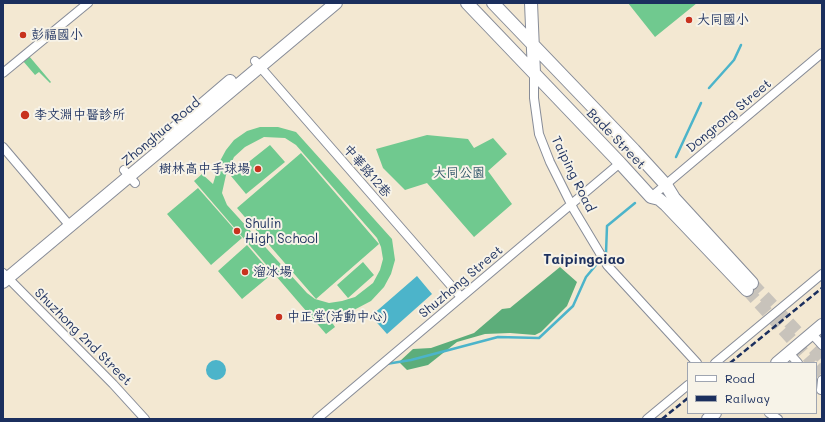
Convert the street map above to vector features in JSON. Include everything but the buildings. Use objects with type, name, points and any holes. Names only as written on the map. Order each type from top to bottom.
[{"type":"street","points":[[3,73],[88,3]]},
{"type":"street","name":"Zhonghua Road","points":[[4,277],[67,224],[130,177],[323,3]]},
{"type":"street","name":"Zhonghua Road","points":[[257,64],[336,3]]},
{"type":"street","name":"Bade Street","points":[[467,3],[651,197],[670,202]]},
{"type":"street","name":"Bade Street","points":[[493,3],[666,185],[670,202],[750,286]]},
{"type":"street","name":"Taiping Road","points":[[530,3],[534,98],[539,134],[550,162],[574,210],[607,265],[695,362]]},
{"type":"street","name":"Dongrong Street","points":[[651,197],[822,52]]},
{"type":"street","name":"中華路12巷","points":[[257,64],[461,297]]},
{"type":"street","points":[[3,147],[67,224]]},
{"type":"street","name":"Shuzhong Street","points":[[317,419],[620,163]]},
{"type":"street","points":[[716,362],[822,274]]},
{"type":"street","name":"Shuzhong 2nd Street","points":[[4,277],[113,384],[145,419]]},
{"type":"street","points":[[778,362],[822,325]]},
{"type":"street","points":[[812,334],[822,345]]},
{"type":"street","points":[[789,353],[797,362]]},
{"type":"street","points":[[820,388],[822,380]]},
{"type":"street","points":[[646,419],[687,386]]},
{"type":"green space","points":[[628,3],[697,3],[655,37]]},
{"type":"green space","points":[[29,56],[51,82],[50,83],[39,72],[35,75],[23,61]]},
{"type":"green space","points":[[260,127],[278,127],[296,132],[392,239],[395,260],[391,274],[384,287],[371,301],[352,311],[327,315],[335,327],[326,334],[194,181],[202,174],[213,184],[220,161],[226,150],[234,140],[247,131]],"holes":[[[264,137],[285,138],[296,145],[377,238],[381,247],[383,259],[380,270],[373,283],[355,297],[329,303],[315,299],[307,293],[227,205],[222,193],[226,175],[234,157],[245,147]]]},
{"type":"green space","name":"大同公園","points":[[427,135],[468,139],[474,148],[493,138],[507,154],[488,171],[512,204],[474,237],[427,183],[405,190],[383,168],[376,149]]},
{"type":"green space","name":"樹林高中手球場","points":[[270,145],[285,162],[246,194],[231,176]]},
{"type":"green space","points":[[301,153],[379,244],[316,299],[237,208]]},
{"type":"green space","points":[[198,188],[242,238],[211,265],[167,214]]},
{"type":"green space","name":"溜冰場","points":[[247,245],[272,274],[242,299],[218,271]]},
{"type":"green space","points":[[363,262],[374,275],[348,298],[337,285]]},
{"type":"green space","points":[[560,267],[577,282],[567,306],[541,332],[535,335],[510,333],[485,334],[457,342],[428,365],[407,370],[399,362],[413,349],[431,348],[474,333],[502,309],[510,308]]},
{"type":"water","points":[[417,276],[432,294],[387,334],[371,316]]},
{"type":"water","points":[[216,360],[223,363],[226,370],[223,377],[216,380],[209,377],[206,370],[209,363]]},
{"type":"waterway","points":[[709,88],[734,60],[741,45]]},
{"type":"waterway","points":[[676,157],[701,103]]},
{"type":"waterway","points":[[386,364],[411,360],[498,337],[539,338],[573,306],[586,277],[606,253],[607,226],[635,203]]},
{"type":"tunnel","points":[[752,283],[822,358]]},
{"type":"tunnel","points":[[747,290],[812,362]]},
{"type":"tunnel","points":[[817,368],[822,373]]},
{"type":"railway","points":[[731,362],[822,288]]},
{"type":"railway","points":[[662,419],[687,399]]},
{"type":"place","name":"大同國小","points":[[689,20]]},
{"type":"place","name":"彭福國小","points":[[23,35]]},
{"type":"place","name":"李文淵中醫診所","points":[[25,115]]},
{"type":"place","name":"樹林高中手球場","points":[[258,169]]},
{"type":"place","name":"Shulin High School","points":[[237,231]]},
{"type":"place","name":"溜冰場","points":[[245,272]]},
{"type":"place","name":"中正堂(活動中心)","points":[[279,317]]},
{"type":"district","name":"Taipingciao","points":[[584,260]]}]
